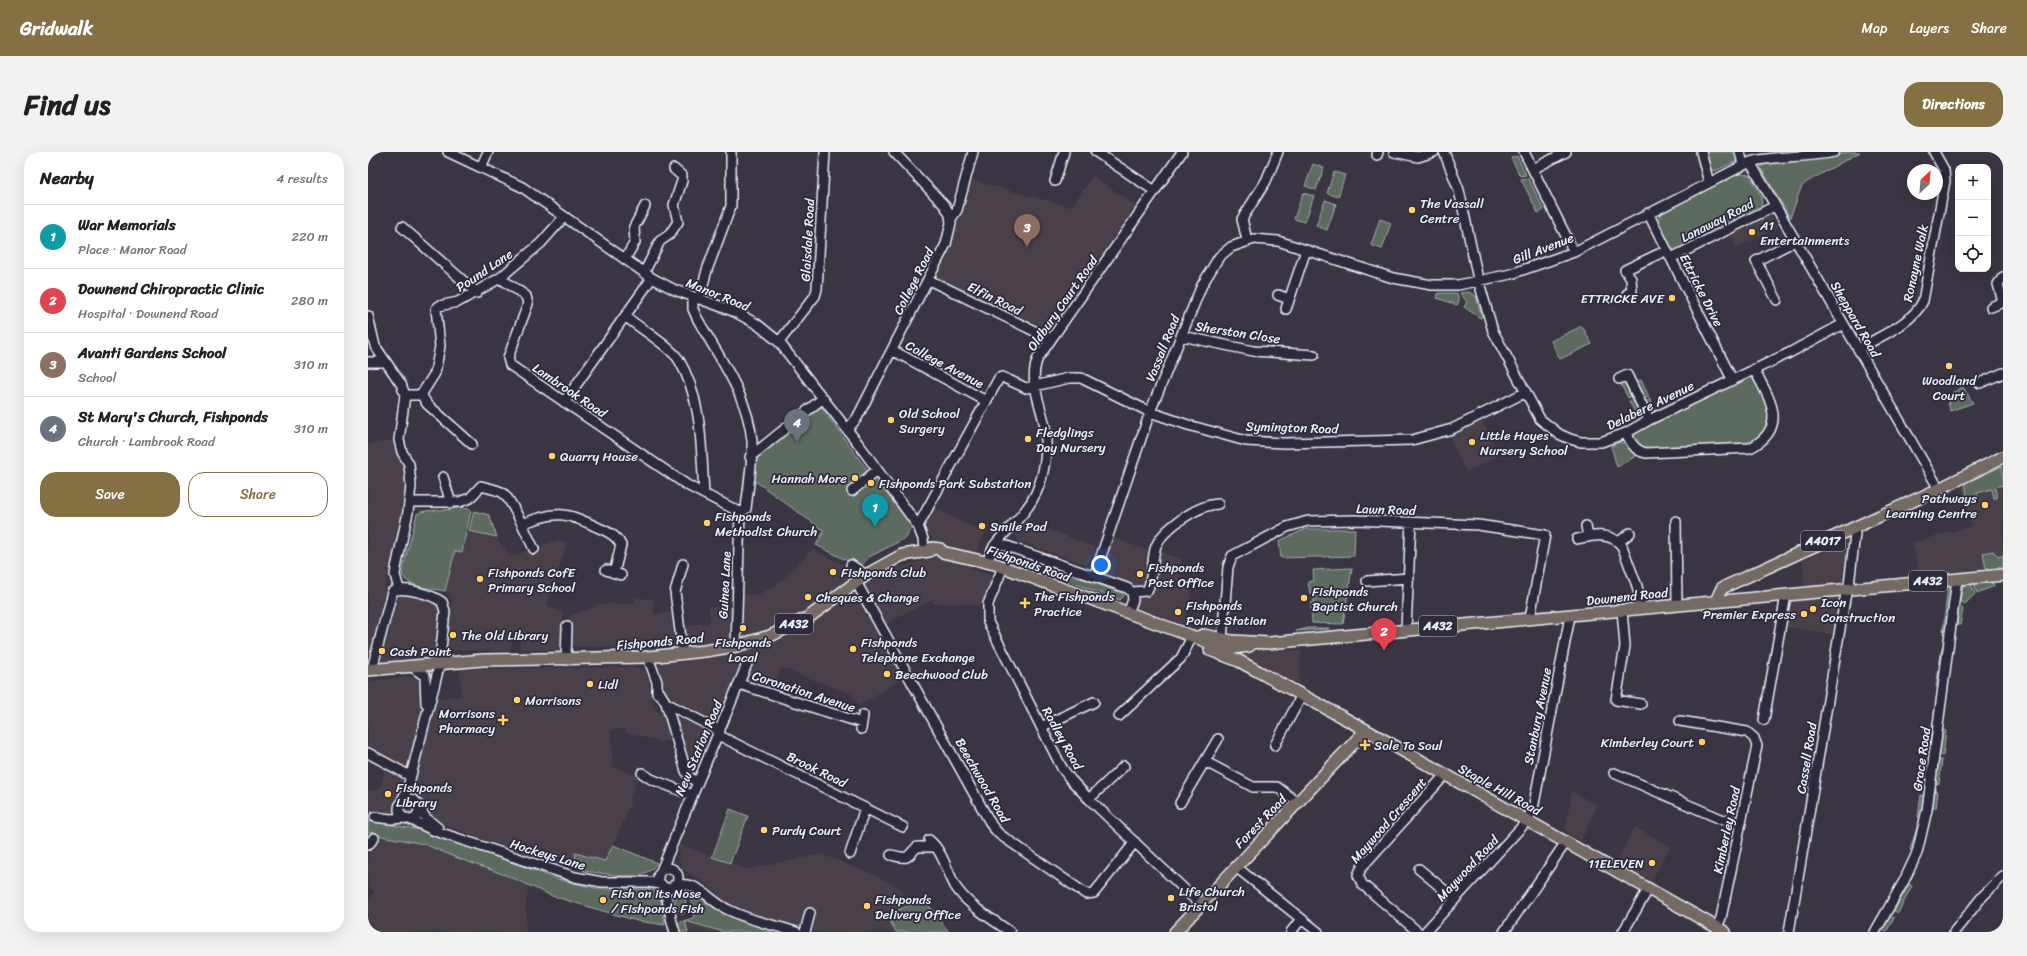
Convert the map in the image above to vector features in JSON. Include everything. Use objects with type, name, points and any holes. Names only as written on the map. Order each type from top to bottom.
[{"type":"main road","name":"A4017","points":[[1716,601],[1722,588],[1939,489],[2003,457]]},
{"type":"main road","name":"Fishponds Road","points":[[370,669],[483,660],[566,660],[648,657],[683,654],[736,646],[770,636],[809,617],[866,575],[902,555],[926,551],[932,548],[940,549],[942,552],[1003,567],[1227,649]]},
{"type":"main road","name":"Downend Road","points":[[1222,638],[1253,643],[1530,618],[1570,616],[2003,575]]},
{"type":"main road","name":"Fishponds Road","points":[[1196,638],[1204,635],[1222,638]]},
{"type":"main road","name":"Staple Hill Road","points":[[1196,638],[1208,649],[1238,661],[1366,730],[1649,888],[1721,930]]},
{"type":"main road","name":"Downend Road","points":[[1227,649],[1249,646],[1253,643]]},
{"type":"main road","name":"Staple Hill Road","points":[[1227,649],[1238,661]]},
{"type":"main road","name":"Forest Road","points":[[1175,932],[1366,730]]},
{"type":"street","name":"Manor Road","points":[[448,152],[522,187],[652,278],[675,290],[733,311],[757,324],[779,342],[823,398],[918,526],[926,551]]},
{"type":"street","points":[[481,167],[487,152]]},
{"type":"street","points":[[696,298],[732,206],[731,152]]},
{"type":"street","name":"Glaisdale Road","points":[[779,342],[815,296],[818,289],[825,152]]},
{"type":"street","points":[[894,152],[946,206],[951,218]]},
{"type":"street","name":"College Road","points":[[847,430],[857,418],[929,280],[946,244],[951,218],[957,210],[973,152]]},
{"type":"street","points":[[1055,181],[1064,152]]},
{"type":"street","points":[[1096,152],[1155,191]]},
{"type":"street","name":"Oldbury Court Road","points":[[994,546],[1026,511],[1036,493],[1045,460],[1045,427],[1035,386],[1035,367],[1051,339],[1182,152]]},
{"type":"street","points":[[1247,240],[1242,219],[1266,181],[1278,152]]},
{"type":"street","points":[[1394,152],[1418,157],[1433,152]]},
{"type":"street","name":"Delabere Avenue","points":[[1444,152],[1459,190],[1478,280],[1493,331],[1540,419],[1559,434],[1570,439],[1581,442],[1601,442],[1626,433],[1649,420],[1843,324]]},
{"type":"street","points":[[1524,152],[1574,252]]},
{"type":"street","points":[[1533,169],[1566,152]]},
{"type":"street","points":[[1701,152],[1708,183]]},
{"type":"street","name":"Sheppard Road","points":[[1740,152],[1775,206],[1939,489]]},
{"type":"street","name":"Gill Avenue","points":[[1247,240],[1254,238],[1278,241],[1393,278],[1432,285],[1458,285],[1511,274],[1574,252],[1760,156],[1834,152]]},
{"type":"street","name":"Ronayne Walk","points":[[1858,349],[1910,318],[1919,311],[1923,301],[1945,181],[1944,170],[1934,152]]},
{"type":"street","points":[[644,273],[660,241],[669,235],[678,222],[674,205],[682,181],[682,176],[674,168]]},
{"type":"street","points":[[625,259],[635,242],[634,227],[645,206]]},
{"type":"street","name":"Lanaway Road","points":[[1627,294],[1632,291],[1630,279],[1625,270],[1669,254],[1775,206]]},
{"type":"street","name":"Ettricke Drive","points":[[1648,213],[1732,379]]},
{"type":"street","name":"Pound Lane","points":[[421,394],[428,387],[435,373],[439,356],[440,346],[436,309],[438,306],[458,302],[477,293],[500,278],[541,243],[564,217]]},
{"type":"street","points":[[402,227],[477,293]]},
{"type":"street","name":"Vassall Road","points":[[1094,577],[1150,412],[1209,271],[1219,257],[1231,247],[1247,240]]},
{"type":"street","points":[[1777,300],[1756,261],[1795,241]]},
{"type":"street","points":[[1286,309],[1306,250]]},
{"type":"street","points":[[1991,307],[2003,302],[1998,284],[2003,277]]},
{"type":"street","name":"Lambrook Road","points":[[500,278],[526,296],[528,300],[528,304],[508,358],[510,365],[687,485],[740,512]]},
{"type":"street","points":[[564,402],[652,278]]},
{"type":"street","name":"Elfin Road","points":[[929,280],[1051,339]]},
{"type":"street","points":[[1278,295],[1289,299]]},
{"type":"street","name":"Guinea Lane","points":[[696,298],[693,309],[732,378],[746,410],[752,443],[746,509],[740,512],[736,646]]},
{"type":"street","points":[[368,316],[375,346],[384,362],[401,384],[405,395],[404,411],[399,433],[401,449],[411,470],[409,502],[396,568],[399,589],[394,591],[390,596],[370,669]]},
{"type":"street","points":[[624,316],[671,352],[679,360],[696,402],[699,416],[704,494]]},
{"type":"street","name":"Sherston Close","points":[[1182,336],[1253,351],[1314,355]]},
{"type":"street","name":"College Avenue","points":[[892,350],[986,401]]},
{"type":"street","points":[[368,362],[384,362]]},
{"type":"street","points":[[1626,433],[1633,446],[1641,452],[1646,453],[1750,448],[1761,442],[1769,434],[1774,415],[1770,400],[1754,369]]},
{"type":"street","points":[[1980,383],[2003,373]]},
{"type":"street","points":[[1627,375],[1649,420]]},
{"type":"street","name":"Symington Road","points":[[986,401],[999,378],[1002,377],[1022,387],[1035,386],[1069,378],[1081,378],[1150,412],[1214,433],[1246,441],[1284,443],[1412,440],[1452,429],[1526,392]]},
{"type":"street","points":[[405,395],[421,394],[428,404],[472,444]]},
{"type":"street","points":[[750,457],[823,398]]},
{"type":"street","points":[[918,526],[986,401]]},
{"type":"street","points":[[852,491],[877,470]]},
{"type":"street","points":[[443,477],[451,503]]},
{"type":"street","points":[[409,502],[451,503],[467,500],[482,486],[503,494],[522,524],[534,549]]},
{"type":"street","points":[[987,562],[994,546],[1001,544],[1127,588],[1132,592],[1146,591],[1148,589],[1155,549],[1159,539],[1165,532],[1198,509],[1209,504],[1218,503]]},
{"type":"street","points":[[522,524],[544,515],[560,514],[575,516],[614,535],[621,545],[614,573]]},
{"type":"street","name":"Lawn Road","points":[[1222,638],[1228,567],[1232,556],[1287,527],[1308,521],[1411,522],[1478,525],[1545,535],[1530,618]]},
{"type":"street","points":[[1676,521],[1677,605]]},
{"type":"street","points":[[1406,629],[1411,522]]},
{"type":"street","points":[[1586,526],[1588,537]]},
{"type":"street","name":"Cassell Road","points":[[1789,932],[1848,589],[1855,534],[1854,528]]},
{"type":"street","points":[[1011,529],[1012,540],[1016,549]]},
{"type":"street","points":[[1619,542],[1630,533]]},
{"type":"street","points":[[1578,539],[1588,537],[1612,537],[1619,542],[1622,546],[1637,586],[1642,608]]},
{"type":"street","points":[[683,564],[675,592],[683,654]]},
{"type":"street","points":[[851,565],[866,575]]},
{"type":"street","name":"Radley Road","points":[[1003,567],[988,604],[988,622],[1062,768],[1089,799],[1200,904]]},
{"type":"street","points":[[1368,581],[1408,578]]},
{"type":"street","name":"Grace Road","points":[[1875,932],[1904,881],[1917,853],[1924,824],[1957,579]]},
{"type":"street","name":"Beechwood Road","points":[[856,582],[992,826],[999,834],[1086,894],[1094,893],[1135,842]]},
{"type":"street","name":"Hockeys Lane","points":[[399,589],[433,596],[443,603],[445,611],[440,663],[432,699],[427,708],[410,776],[400,805]]},
{"type":"street","points":[[1128,613],[1133,600],[1132,592]]},
{"type":"street","points":[[1764,720],[1786,596]]},
{"type":"street","points":[[1622,610],[1624,646],[1616,700],[1641,704]]},
{"type":"street","name":"Stanbury Avenue","points":[[1527,821],[1532,809],[1570,616]]},
{"type":"street","points":[[566,660],[567,626]]},
{"type":"street","points":[[1119,716],[1181,658],[1196,638]]},
{"type":"street","points":[[648,657],[658,692],[666,703],[686,771],[690,778],[698,782]]},
{"type":"street","name":"New Station Road","points":[[660,879],[692,795],[747,664]]},
{"type":"street","name":"Hockeys Lane","points":[[411,666],[425,676],[427,708]]},
{"type":"street","name":"Coronation Avenue","points":[[739,684],[862,723]]},
{"type":"street","points":[[1275,745],[1302,695]]},
{"type":"street","points":[[1041,727],[1094,702]]},
{"type":"street","name":"Brook Road","points":[[666,703],[719,733],[903,827]]},
{"type":"street","name":"Kimberley Road","points":[[1680,721],[1712,729],[1747,732],[1754,738],[1757,746],[1721,918],[1721,930]]},
{"type":"street","points":[[1180,803],[1206,762],[1218,739]]},
{"type":"street","points":[[368,753],[410,776]]},
{"type":"street","points":[[1206,762],[1253,787],[1277,787],[1298,803]]},
{"type":"street","points":[[1089,799],[1124,766]]},
{"type":"street","points":[[642,773],[651,780],[692,795]]},
{"type":"street","points":[[1614,773],[1721,820],[1740,823]]},
{"type":"street","name":"Maywood Crescent","points":[[1418,932],[1362,884],[1358,875],[1362,867],[1446,775]]},
{"type":"street","name":"Hockeys Lane","points":[[410,776],[411,790],[423,814],[434,825],[456,838]]},
{"type":"street","points":[[408,799],[417,804],[419,811],[416,815],[406,818],[390,819],[375,817],[390,815],[400,805],[408,799]]},
{"type":"street","points":[[400,805],[400,813],[406,818]]},
{"type":"street","points":[[850,854],[865,808]]},
{"type":"street","name":"Hockeys Lane","points":[[406,818],[435,831],[575,877],[598,882],[634,883],[660,879]]},
{"type":"street","name":"Maywood Road","points":[[1425,932],[1527,821]]},
{"type":"street","points":[[929,840],[936,847],[956,886],[968,902],[1010,932]]},
{"type":"street","name":"New Station Road","points":[[673,842],[673,864],[676,872]]},
{"type":"street","points":[[1504,932],[1566,842]]},
{"type":"street","points":[[891,855],[906,858],[909,857],[917,847],[936,847]]},
{"type":"street","points":[[1236,867],[1318,932]]},
{"type":"street","points":[[660,879],[668,868],[700,887],[712,898]]},
{"type":"street","points":[[1419,868],[1455,899]]},
{"type":"street","points":[[668,907],[677,879],[676,872]]},
{"type":"street","points":[[1954,932],[1982,897],[2003,876]]},
{"type":"street","points":[[660,879],[668,887],[682,884],[694,886],[732,912],[796,932]]},
{"type":"street","points":[[660,879],[666,892],[671,922],[675,932]]},
{"type":"street","points":[[1623,932],[1649,888]]},
{"type":"street","points":[[805,932],[810,913]]},
{"type":"street","points":[[1290,932],[1302,918]]},
{"type":"shaded area","points":[[1093,176],[1136,206],[1047,329],[936,276],[960,216],[971,180],[1071,207]]},
{"type":"shaded area","points":[[1769,213],[1778,228],[1736,247],[1730,233]]},
{"type":"shaded area","name":"Little Hayes Nursery School","points":[[1482,420],[1498,457],[1466,472],[1449,436]]},
{"type":"shaded area","points":[[397,440],[408,473],[403,517],[384,591],[430,600],[440,607],[439,614],[449,616],[452,602],[449,593],[407,582],[403,577],[402,572],[417,514],[422,510],[444,511],[461,507],[489,515],[499,543],[512,556],[559,540],[567,543],[547,605],[564,613],[563,621],[575,614],[593,608],[597,604],[634,604],[635,598],[653,599],[654,614],[672,613],[677,646],[634,648],[562,646],[562,651],[519,649],[520,640],[512,641],[510,651],[457,650],[368,664],[368,444]]},
{"type":"shaded area","points":[[2003,466],[2003,567],[1920,575],[1912,543],[1971,526],[1961,485]]},
{"type":"shaded area","points":[[932,507],[985,533],[969,568],[994,576],[983,606],[962,603],[932,603],[936,598],[892,620],[881,629],[906,676],[859,706],[851,694],[782,668],[772,688],[739,677],[697,772],[693,770],[676,726],[657,663],[690,660],[684,642],[683,626],[710,623],[709,607],[733,606],[732,625],[737,625],[742,595],[756,595],[776,586],[813,549],[848,567],[860,567],[872,581],[902,566],[926,560],[932,537],[925,532],[922,525]]},
{"type":"shaded area","points":[[1024,520],[1095,547],[1090,561],[1085,564],[1018,541],[1014,532]]},
{"type":"shaded area","points":[[1849,534],[1851,535],[1846,576],[1834,635],[1786,627],[1790,600],[1805,599],[1802,555]]},
{"type":"shaded area","points":[[1114,538],[1149,551],[1159,548],[1168,555],[1182,559],[1178,586],[1192,590],[1184,624],[1137,608],[1140,588],[1105,576],[1102,569]]},
{"type":"shaded area","points":[[1261,649],[1301,651],[1299,683],[1282,677],[1243,656],[1245,651]]},
{"type":"shaded area","points":[[640,668],[646,672],[655,710],[663,714],[671,740],[662,742],[625,732],[625,729],[611,730],[613,767],[637,776],[629,801],[631,803],[601,874],[540,858],[487,841],[446,825],[442,836],[404,826],[368,821],[368,791],[380,789],[385,768],[368,759],[368,681],[417,676],[422,683],[423,699],[461,696],[460,669]]},
{"type":"shaded area","points":[[1572,791],[1597,806],[1581,841],[1565,831]]},
{"type":"shaded area","points":[[1635,827],[1670,846],[1651,882],[1616,862]]},
{"type":"shaded area","points":[[379,835],[424,844],[529,885],[526,904],[526,932],[368,932],[368,901],[375,892],[368,886],[368,850]]},
{"type":"shaded area","points":[[678,844],[747,869],[821,854],[872,874],[902,889],[907,906],[888,915],[896,932],[785,932],[713,902],[719,895],[704,882],[684,870],[679,861]]},
{"type":"shaded area","points":[[684,921],[724,932],[688,932]]},
{"type":"green space","points":[[1703,152],[1736,152],[1739,160],[1715,171],[1709,169]]},
{"type":"green space","points":[[1848,152],[1860,152],[1805,183],[1801,188],[1790,218],[1761,168],[1764,162],[1829,157]]},
{"type":"green space","points":[[1517,156],[1526,175],[1520,176],[1511,158]]},
{"type":"green space","points":[[1313,164],[1324,168],[1316,190],[1305,186]]},
{"type":"green space","points":[[1334,172],[1345,175],[1338,197],[1327,193]]},
{"type":"green space","points":[[1737,174],[1749,175],[1762,197],[1761,207],[1674,252],[1670,249],[1663,239],[1659,228],[1659,217],[1661,212]]},
{"type":"green space","points":[[1528,178],[1544,210],[1538,213],[1521,179]]},
{"type":"green space","points":[[1303,193],[1314,196],[1305,222],[1294,219]]},
{"type":"green space","points":[[1325,200],[1336,204],[1327,230],[1316,226]]},
{"type":"green space","points":[[1380,219],[1391,223],[1382,249],[1371,245]]},
{"type":"green space","points":[[1469,292],[1476,296],[1482,317],[1480,318],[1464,307],[1467,302],[1460,293]]},
{"type":"green space","points":[[1438,293],[1457,293],[1459,301],[1457,305],[1437,298]]},
{"type":"green space","points":[[1582,326],[1592,344],[1560,359],[1551,341]]},
{"type":"green space","points":[[1749,375],[1753,376],[1758,381],[1771,417],[1766,431],[1750,444],[1642,450],[1632,439],[1637,430]]},
{"type":"green space","points":[[1625,379],[1634,395],[1628,398],[1619,381]]},
{"type":"green space","points":[[1641,380],[1649,397],[1642,399],[1636,387],[1637,382]]},
{"type":"green space","points":[[1963,387],[1973,403],[1950,411],[1947,396]]},
{"type":"green space","points":[[1635,399],[1643,415],[1642,419],[1639,420],[1629,401]]},
{"type":"green space","points":[[1650,399],[1655,411],[1649,412],[1644,403]]},
{"type":"green space","points":[[819,404],[868,471],[846,492],[851,495],[873,476],[912,526],[906,538],[869,557],[860,567],[816,545],[824,531],[751,478],[755,456]]},
{"type":"green space","points":[[1620,442],[1627,444],[1636,456],[1617,467],[1611,446]]},
{"type":"green space","points":[[2003,466],[2003,485],[1995,487],[1997,498],[1994,498],[1992,489],[1977,493],[1978,498],[1968,501],[1965,483]]},
{"type":"green space","points":[[461,507],[471,510],[462,552],[455,551],[445,591],[419,586],[407,581],[402,572],[417,514],[425,511]]},
{"type":"green space","points":[[474,511],[489,515],[497,537],[469,531]]},
{"type":"green space","points":[[1306,529],[1355,529],[1354,556],[1281,558],[1279,541]]},
{"type":"green space","points":[[1993,551],[1999,557],[2003,555],[2003,567],[1986,569],[1983,553]]},
{"type":"green space","points":[[1047,566],[1122,593],[1124,596],[1120,600],[1045,573]]},
{"type":"green space","points":[[1352,568],[1343,624],[1312,623],[1311,603],[1314,602],[1314,593],[1310,593],[1308,582],[1314,581],[1313,570]]},
{"type":"green space","points":[[1993,583],[1994,586],[1977,593],[1974,584]]},
{"type":"green space","points":[[1948,584],[1953,592],[1946,630],[1943,631]]},
{"type":"green space","points":[[1971,584],[1975,594],[1965,604],[1960,601],[1963,585]]},
{"type":"green space","points":[[1959,606],[1963,609],[1960,625],[1957,625]]},
{"type":"green space","points":[[1308,628],[1329,628],[1329,629],[1296,631]]},
{"type":"green space","points":[[1942,647],[1945,648],[1939,687],[1936,687]]},
{"type":"green space","points":[[1942,730],[1946,731],[1943,756],[1939,755]]},
{"type":"green space","points":[[1938,760],[1942,760],[1939,784],[1935,783]]},
{"type":"green space","points":[[1933,791],[1938,792],[1936,808],[1932,808]]},
{"type":"green space","points":[[1921,795],[1925,796],[1922,818],[1918,817]]},
{"type":"green space","points":[[730,809],[748,816],[730,863],[712,857]]},
{"type":"green space","points":[[368,821],[421,830],[558,879],[599,889],[653,889],[660,895],[665,925],[637,921],[552,896],[508,876],[460,859],[424,844],[376,835],[377,833],[368,833]]},
{"type":"green space","points":[[1917,827],[1921,828],[1913,852],[1910,850]]},
{"type":"green space","points":[[613,845],[657,863],[651,870],[639,876],[621,876],[584,871],[576,863],[575,853],[605,861]]},
{"type":"green space","points":[[1909,884],[1912,886],[1898,913],[1894,911]]},
{"type":"green space","points":[[692,889],[785,932],[724,932],[685,921],[688,932],[680,932],[677,923],[693,918],[694,914],[690,908]]},
{"type":"green space","points":[[684,890],[687,891],[684,913],[681,914],[681,910],[675,912],[675,902],[676,896]]},
{"type":"green space","points":[[924,899],[949,932],[896,932],[887,915]]},
{"type":"green space","points":[[1890,916],[1894,918],[1886,932],[1882,930]]},
{"type":"place","name":"The Vassall Centre","points":[[1412,210]]},
{"type":"place","name":"A1 Entertainments","points":[[1752,232]]},
{"type":"place","name":"Avanti Gardens School","points":[[1027,247]]},
{"type":"place","name":"ETTRICKE AVE","points":[[1672,298]]},
{"type":"place","name":"Woodland Court","points":[[1949,366]]},
{"type":"place","name":"Old School Surgery","points":[[891,420]]},
{"type":"place","name":"Fledglings Day Nursery","points":[[1028,439]]},
{"type":"place","name":"St Mary's Church, Fishponds","points":[[797,442]]},
{"type":"place","name":"Little Hayes Nursery School","points":[[1472,442]]},
{"type":"place","name":"Quarry House","points":[[552,456]]},
{"type":"place","name":"Hannah More","points":[[855,478]]},
{"type":"place","name":"Fishponds Park Substation","points":[[871,483]]},
{"type":"place","name":"Pathways Learning Centre","points":[[1985,505]]},
{"type":"place","name":"Fishponds Methodist Church","points":[[707,523]]},
{"type":"place","name":"Smile Pad","points":[[982,526]]},
{"type":"place","name":"War Memorials","points":[[875,527]]},
{"type":"place","name":"Fishponds Club","points":[[833,572]]},
{"type":"place","name":"Fishponds Post Office","points":[[1140,574]]},
{"type":"place","name":"Fishponds CofE Primary School","points":[[480,579]]},
{"type":"place","name":"Cheques & Change","points":[[808,597]]},
{"type":"place","name":"Fishponds Baptist Church","points":[[1304,598]]},
{"type":"place","name":"The Fishponds Practice","points":[[1025,603]]},
{"type":"place","name":"Icon Construction","points":[[1813,609]]},
{"type":"place","name":"Fishponds Police Station","points":[[1178,612]]},
{"type":"place","name":"Premier Express","points":[[1804,614]]},
{"type":"place","name":"Fishponds Local","points":[[743,628]]},
{"type":"place","name":"The Old Library","points":[[453,635]]},
{"type":"place","name":"Fishponds Telephone Exchange","points":[[853,649]]},
{"type":"place","name":"Cash Point","points":[[382,651]]},
{"type":"place","name":"Downend Chiropractic Clinic","points":[[1384,651]]},
{"type":"place","name":"Beechwood Club","points":[[887,674]]},
{"type":"place","name":"Lidl","points":[[590,684]]},
{"type":"place","name":"Morrisons","points":[[517,700]]},
{"type":"place","name":"Morrisons Pharmacy","points":[[503,720]]},
{"type":"place","name":"Kimberley Court","points":[[1702,742]]},
{"type":"place","name":"Sole To Soul","points":[[1365,745]]},
{"type":"place","name":"Fishponds Library","points":[[388,794]]},
{"type":"place","name":"Purdy Court","points":[[764,830]]},
{"type":"place","name":"11ELEVEN","points":[[1652,863]]},
{"type":"place","name":"Life Church Bristol","points":[[1171,898]]},
{"type":"place","name":"Fish on its Nose / Fishponds Fish","points":[[603,900]]},
{"type":"place","name":"Fishponds Delivery Office","points":[[867,906]]}]
